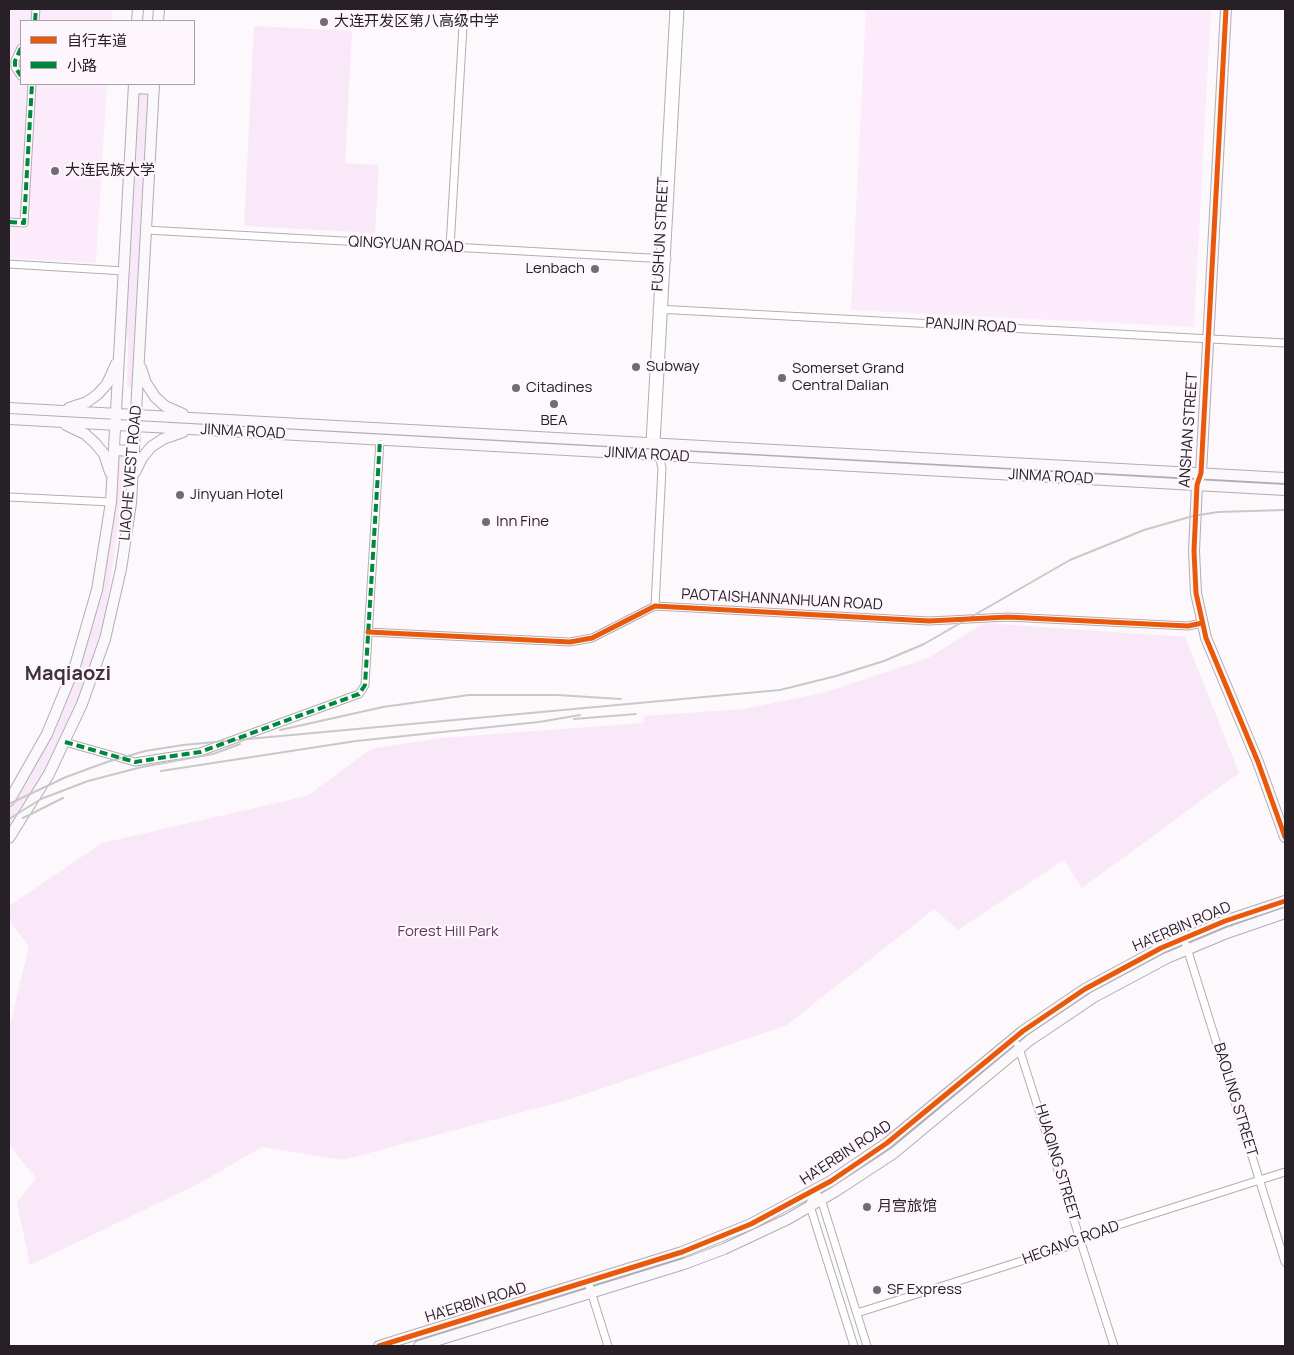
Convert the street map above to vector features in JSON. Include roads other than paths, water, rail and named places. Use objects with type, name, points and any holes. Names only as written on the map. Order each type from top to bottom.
[{"type":"street","points":[[450,247],[464,9]]},
{"type":"street","name":"FUSHUN STREET","points":[[663,259],[674,9]]},
{"type":"street","name":"FUSHUN STREET","points":[[655,606],[662,468],[653,443],[680,9]]},
{"type":"street","name":"ANSHAN STREET","points":[[1220,9],[1194,576],[1198,608],[1206,638],[1258,762],[1285,837]]},
{"type":"street","name":"ANSHAN STREET","points":[[1205,339],[1226,9]]},
{"type":"street","points":[[20,49],[12,61],[20,74]]},
{"type":"street","points":[[9,222],[24,223],[32,85]]},
{"type":"street","points":[[134,86],[154,86]]},
{"type":"street","name":"LIAOHE WEST ROAD","points":[[9,802],[46,734],[75,666],[97,590],[111,502],[134,86]]},
{"type":"street","name":"LIAOHE WEST ROAD","points":[[9,838],[40,790],[82,704],[105,639],[127,536],[134,451],[154,86]]},
{"type":"street","name":"QINGYUAN ROAD","points":[[146,230],[663,259]]},
{"type":"street","points":[[9,264],[124,271]]},
{"type":"street","name":"PANJIN ROAD","points":[[660,309],[1285,343]]},
{"type":"street","points":[[55,410],[72,408],[98,394],[107,384],[119,356]]},
{"type":"street","points":[[139,357],[146,384],[155,397],[165,406],[196,418]]},
{"type":"street","name":"JINMA ROAD","points":[[9,408],[1285,478]]},
{"type":"street","name":"JINMA ROAD","points":[[9,420],[1285,490]]},
{"type":"street","points":[[55,422],[85,434],[96,443],[104,454],[112,482]]},
{"type":"street","points":[[132,483],[136,468],[152,447],[178,433],[195,430]]},
{"type":"street","points":[[65,742],[136,762],[200,752],[359,694],[365,686],[380,440]]},
{"type":"street","points":[[114,450],[134,451]]},
{"type":"street","points":[[9,497],[111,502]]},
{"type":"street","name":"PAOTAISHANNANHUAN ROAD","points":[[368,632],[570,642],[592,638],[655,606],[929,620],[1008,617],[1188,626],[1202,623]]},
{"type":"street","name":"HA'ERBIN ROAD","points":[[383,1346],[682,1252],[751,1224],[812,1191],[894,1138],[1013,1039],[1085,989],[1126,966],[1184,938],[1225,921],[1285,901]]},
{"type":"street","name":"HA'ERBIN ROAD","points":[[419,1346],[591,1293],[724,1249],[822,1200],[894,1153],[1021,1048],[1094,998],[1131,976],[1188,950],[1228,933],[1285,913]]},
{"type":"street","name":"BAOLING STREET","points":[[1184,938],[1285,1262]]},
{"type":"street","name":"HUAQING STREET","points":[[1013,1039],[1021,1048],[1114,1346]]},
{"type":"street","name":"HEGANG ROAD","points":[[857,1314],[1066,1247],[1093,1232],[1285,1172]]},
{"type":"street","points":[[812,1191],[822,1200],[867,1346]]},
{"type":"street","points":[[812,1191],[810,1206],[854,1346]]},
{"type":"street","points":[[588,1282],[608,1346]]},
{"type":"railway","points":[[9,804],[66,777],[107,762],[145,751],[183,745],[780,690],[836,676],[884,661],[924,644],[1070,560],[1144,530],[1193,516],[1218,512],[1285,510]]},
{"type":"railway","points":[[280,730],[383,707],[469,695],[557,695],[621,699]]},
{"type":"railway","points":[[574,719],[636,714]]},
{"type":"railway","points":[[161,771],[356,741],[539,722],[580,715]]},
{"type":"railway","points":[[9,819],[41,799],[88,781],[142,767],[213,754],[240,744]]},
{"type":"railway","points":[[23,818],[63,798]]},
{"type":"place","name":"大连开发区第八高级中学","points":[[324,22]]},
{"type":"place","name":"大连民族大学","points":[[55,171]]},
{"type":"place","name":"Lenbach","points":[[595,269]]},
{"type":"place","name":"Subway","points":[[636,367]]},
{"type":"place","name":"Somerset Grand Central Dalian","points":[[782,378]]},
{"type":"place","name":"Citadines","points":[[516,388]]},
{"type":"place","name":"BEA","points":[[554,404]]},
{"type":"place","name":"Jinyuan Hotel","points":[[180,495]]},
{"type":"place","name":"Inn Fine","points":[[486,522]]},
{"type":"place","name":"月宫旅馆","points":[[867,1207]]},
{"type":"place","name":"SF Express","points":[[877,1290]]},
{"type":"district","name":"Maqiaozi","points":[[68,674]]},
{"type":"park label","name":"Forest Hill Park","points":[[448,932]]}]
